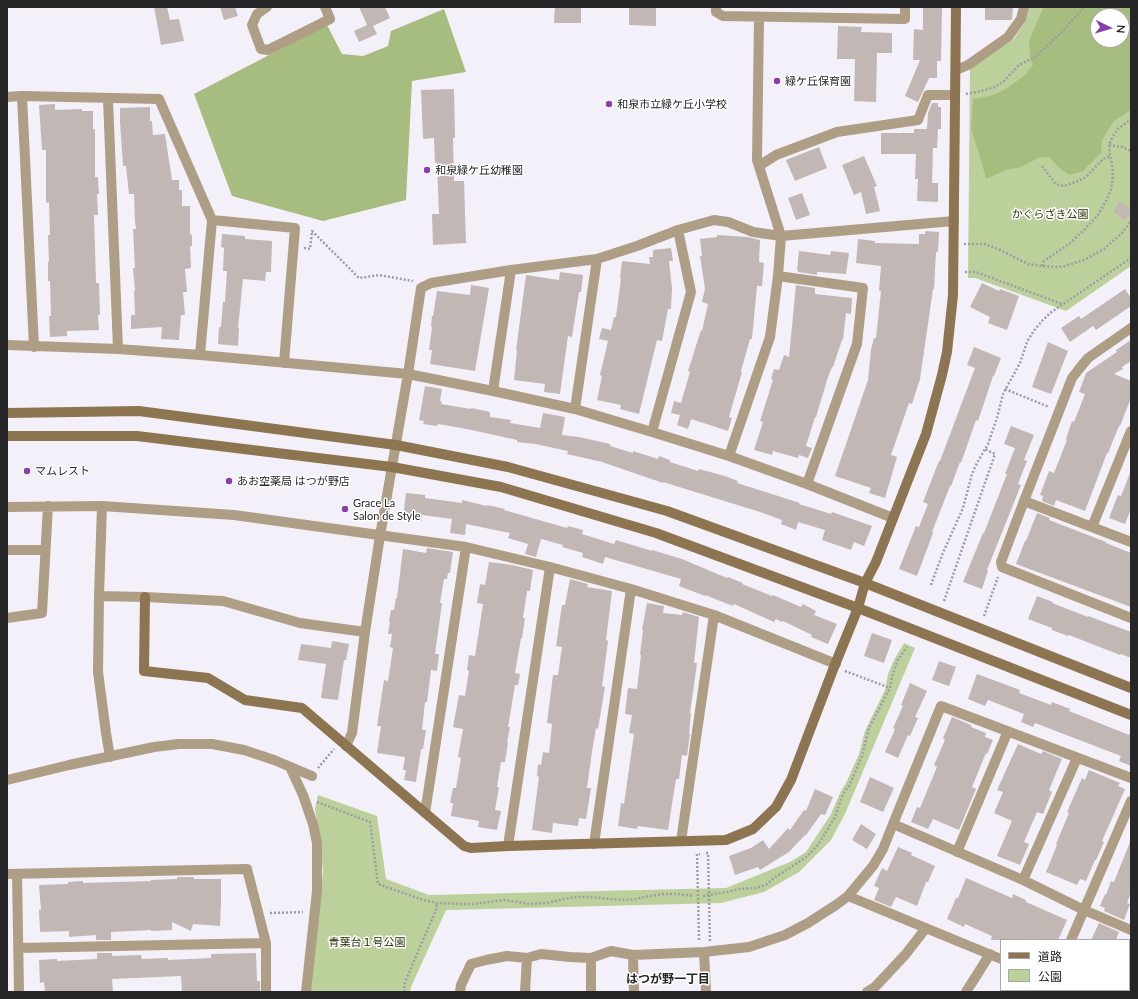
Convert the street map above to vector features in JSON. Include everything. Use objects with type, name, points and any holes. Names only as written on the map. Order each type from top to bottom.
[{"type":"street","points":[[267,7],[257,14],[252,25],[261,49],[268,50],[330,19],[325,7]]},
{"type":"street","points":[[716,7],[716,12],[723,16],[759,18],[905,19],[905,7]]},
{"type":"street","points":[[145,597],[144,671],[208,678],[245,700],[302,708],[464,846],[471,848],[726,840],[752,829],[776,807],[791,780],[858,608],[865,583],[876,562],[926,434],[942,375],[947,352],[953,295],[956,7]]},
{"type":"street","points":[[956,70],[968,65],[1008,36],[1021,19],[1024,7]]},
{"type":"street","points":[[729,456],[770,337],[778,276],[781,236],[757,160],[759,18]]},
{"type":"street","points":[[759,166],[776,155],[837,132],[918,120],[928,95],[955,95]]},
{"type":"street","points":[[22,96],[34,347]]},
{"type":"street","points":[[7,97],[159,99],[212,220],[200,355]]},
{"type":"street","points":[[108,98],[118,349]]},
{"type":"street","points":[[212,220],[295,228],[284,363]]},
{"type":"street","points":[[344,743],[352,733],[380,536],[408,374],[421,288],[431,282],[597,259],[637,246],[678,230],[714,220],[728,222],[753,232],[781,236],[954,221]]},
{"type":"street","points":[[652,432],[691,292],[678,230]]},
{"type":"street","points":[[575,409],[597,259]]},
{"type":"street","points":[[493,391],[511,270]]},
{"type":"street","points":[[778,276],[863,288],[857,344],[807,484]]},
{"type":"street","points":[[1131,328],[1088,358],[1072,378],[1001,562],[1002,567],[1131,618]]},
{"type":"street","points":[[7,345],[118,349],[408,374],[575,409],[729,456],[807,484],[893,518]]},
{"type":"street","points":[[7,413],[139,411],[396,445],[508,467],[667,511],[865,583],[1131,688]]},
{"type":"street","points":[[1092,527],[1131,431]]},
{"type":"street","points":[[7,436],[137,436],[392,467],[501,487],[656,533],[858,608],[1131,715]]},
{"type":"street","points":[[1024,501],[1131,542]]},
{"type":"street","points":[[7,618],[42,613],[48,506]]},
{"type":"street","points":[[102,506],[98,672],[110,757]]},
{"type":"street","points":[[7,507],[102,506],[234,516],[466,547],[550,567],[631,589],[714,615],[836,664]]},
{"type":"street","points":[[425,813],[466,547]]},
{"type":"street","points":[[7,550],[45,550]]},
{"type":"street","points":[[508,846],[550,567]]},
{"type":"street","points":[[594,844],[631,589]]},
{"type":"street","points":[[99,596],[223,601],[300,623],[366,632]]},
{"type":"street","points":[[682,841],[714,615]]},
{"type":"street","points":[[460,992],[461,985],[471,964],[507,956],[527,958],[541,954],[591,958],[611,951],[633,955],[704,952],[749,947],[785,935],[808,923],[848,896],[873,866],[883,850],[941,706],[1131,778]]},
{"type":"street","points":[[957,852],[1008,731]]},
{"type":"street","points":[[7,780],[69,765],[160,746],[179,744],[212,744],[244,750],[274,760],[312,776]]},
{"type":"street","points":[[1023,880],[1077,758]]},
{"type":"street","points":[[290,767],[303,795],[317,843],[318,873],[306,992]]},
{"type":"street","points":[[1072,939],[1131,801]]},
{"type":"street","points":[[893,824],[1023,880],[1084,910],[1131,930]]},
{"type":"street","points":[[20,992],[19,948],[12,874],[246,869],[266,943],[266,992]]},
{"type":"street","points":[[848,896],[1000,959]]},
{"type":"street","points":[[867,992],[875,987],[905,955],[926,928]]},
{"type":"street","points":[[19,948],[266,943]]},
{"type":"street","points":[[704,952],[706,992]]},
{"type":"street","points":[[966,992],[990,954]]},
{"type":"street","points":[[633,955],[634,992]]},
{"type":"street","points":[[525,992],[527,958]]},
{"type":"street","points":[[591,958],[591,992]]},
{"type":"path","points":[[955,95],[972,93],[995,87],[1019,65],[1035,57],[1084,7]]},
{"type":"path","points":[[1042,266],[1044,261],[1069,244],[1098,215],[1111,189],[1113,176],[1109,145],[1118,129],[1131,119]]},
{"type":"path","points":[[1109,145],[1122,147],[1131,151]]},
{"type":"path","points":[[1042,166],[1055,183],[1064,186],[1086,177],[1103,159],[1110,156]]},
{"type":"path","points":[[954,244],[985,244],[1028,264],[1056,267],[1065,266],[1088,258],[1104,249],[1122,233],[1131,221]]},
{"type":"path","points":[[304,241],[303,248],[310,249],[312,230],[359,278],[379,275],[414,281],[421,288]]},
{"type":"path","points":[[931,585],[944,550],[963,508],[972,474],[992,433],[1001,398],[1020,363],[1032,332],[1050,313],[1062,304],[1131,258]]},
{"type":"path","points":[[964,272],[976,272],[1062,304]]},
{"type":"path","points":[[1005,389],[1036,402]]},
{"type":"path","points":[[944,601],[995,454],[985,449]]},
{"type":"path","points":[[984,616],[1002,567]]},
{"type":"path","points":[[703,896],[739,889],[757,888],[767,884],[805,858],[818,845],[835,817],[843,794],[849,786],[862,756],[869,728],[890,688],[897,661],[906,647]]},
{"type":"path","points":[[845,670],[890,688]]},
{"type":"path","points":[[312,776],[344,743]]},
{"type":"path","points":[[303,795],[312,800],[370,822],[378,884],[423,900],[436,903],[474,904],[504,900],[531,904],[548,903],[577,897],[622,900],[664,894],[693,896]]},
{"type":"path","points":[[701,841],[702,854],[697,854],[699,942],[704,942],[704,952]]},
{"type":"path","points":[[708,853],[710,942]]},
{"type":"path","points":[[404,992],[405,982],[436,910],[436,903]]},
{"type":"path","points":[[258,913],[314,912]]},
{"type":"green space","name":"かぐらざき公園","points":[[1029,7],[1131,7],[1131,266],[1066,311],[975,278],[968,278],[970,67],[1013,40],[1024,24]]},
{"type":"green space","points":[[1044,7],[1131,7],[1131,110],[1114,121],[1102,140],[1101,153],[1083,171],[1069,175],[1058,167],[1049,157],[1038,158],[1021,167],[1006,170],[986,179],[971,129],[973,99],[990,96],[1006,89],[1025,75],[1033,65],[1030,56],[1029,41]]},
{"type":"green space","points":[[444,9],[466,72],[412,81],[406,200],[323,221],[232,196],[194,94],[327,25],[342,54],[363,56],[388,46],[391,31]]},
{"type":"green space","name":"青葉台１号公園","points":[[904,643],[915,648],[845,814],[831,840],[799,872],[764,892],[721,903],[446,910],[410,992],[310,992],[323,871],[320,836],[315,809],[318,795],[377,816],[386,879],[429,895],[726,888],[790,862],[806,852],[831,814],[846,783],[859,754],[865,731],[885,690],[888,674]]},
{"type":"building","points":[[154,7],[167,7],[170,20],[179,19],[184,41],[161,45]]},
{"type":"building","points":[[220,7],[235,7],[238,16],[224,20]]},
{"type":"building","points":[[359,7],[385,7],[390,18],[373,26],[377,34],[359,42],[354,31],[367,25]]},
{"type":"building","points":[[555,7],[581,7],[581,23],[554,23]]},
{"type":"building","points":[[629,7],[656,7],[656,26],[629,25]]},
{"type":"building","points":[[923,7],[942,7],[941,61],[937,61],[937,78],[929,78],[918,102],[905,96],[920,60],[913,60],[914,29],[923,30]]},
{"type":"building","points":[[985,7],[1013,7],[1012,20],[985,20]]},
{"type":"building","points":[[838,26],[862,27],[861,32],[892,33],[892,53],[877,53],[876,102],[854,101],[855,59],[837,59]]},
{"type":"building","points":[[454,89],[454,181],[464,181],[466,243],[433,245],[432,214],[439,214],[437,163],[435,163],[434,138],[423,139],[421,90]]},
{"type":"building","points":[[932,103],[938,103],[938,107],[941,107],[941,129],[938,129],[937,148],[933,148],[932,183],[938,183],[938,202],[917,201],[918,179],[915,179],[916,154],[881,154],[881,133],[914,133],[914,129],[927,129],[928,113]]},
{"type":"building","points":[[55,104],[55,110],[82,109],[82,111],[93,111],[93,129],[95,129],[95,177],[98,177],[99,194],[97,194],[98,215],[94,215],[96,283],[99,283],[100,315],[98,315],[99,330],[67,331],[67,336],[50,337],[50,281],[48,281],[48,235],[50,235],[49,202],[46,203],[46,150],[42,150],[39,105]]},
{"type":"building","points":[[150,107],[150,121],[152,121],[153,135],[165,134],[172,180],[179,180],[179,190],[182,190],[182,206],[190,206],[190,235],[192,234],[192,246],[190,246],[191,268],[185,269],[187,292],[183,292],[185,315],[181,315],[179,340],[161,339],[162,327],[131,329],[131,315],[135,315],[133,229],[136,229],[134,194],[129,194],[126,166],[123,166],[120,108]]},
{"type":"building","points":[[819,147],[827,168],[795,181],[786,160]]},
{"type":"building","points":[[864,156],[877,186],[874,187],[880,211],[866,214],[861,192],[854,195],[842,165]]},
{"type":"building","points":[[802,193],[810,215],[796,220],[788,198]]},
{"type":"building","points":[[1120,201],[1131,209],[1131,212],[1125,220],[1113,212]]},
{"type":"building","points":[[925,231],[939,232],[938,252],[936,252],[934,289],[920,379],[912,404],[909,403],[891,455],[897,457],[885,498],[869,493],[871,488],[835,476],[868,380],[871,349],[874,338],[876,338],[881,291],[879,291],[881,266],[856,263],[858,239],[875,241],[875,243],[919,244],[919,234],[925,234]]},
{"type":"building","points":[[222,234],[245,236],[245,239],[272,241],[271,272],[266,272],[265,281],[243,279],[238,328],[238,346],[218,344],[223,302],[225,302],[227,271],[223,271],[224,248],[221,247]]},
{"type":"building","points":[[717,235],[748,237],[760,240],[759,262],[764,263],[762,286],[757,286],[752,339],[750,339],[729,417],[732,418],[728,431],[691,419],[688,429],[677,425],[680,415],[671,413],[674,401],[681,403],[690,372],[688,371],[701,330],[702,331],[708,304],[702,302],[705,289],[700,256],[702,256],[700,239],[717,237]]},
{"type":"building","points":[[671,248],[673,261],[669,261],[672,288],[671,309],[668,309],[662,341],[657,340],[639,414],[620,409],[621,405],[597,400],[602,376],[600,375],[608,341],[599,339],[602,328],[611,330],[614,317],[616,317],[622,261],[650,264],[649,257],[653,257],[653,250]]},
{"type":"building","points":[[799,251],[830,255],[831,251],[849,253],[846,274],[817,272],[817,275],[798,272]]},
{"type":"building","points":[[560,272],[583,275],[572,337],[568,336],[560,394],[544,392],[545,384],[514,380],[516,350],[526,275],[559,280]]},
{"type":"building","points":[[982,283],[999,291],[1000,289],[1019,296],[1007,330],[988,323],[990,317],[970,307]]},
{"type":"building","points":[[471,285],[489,288],[475,371],[430,364],[432,350],[429,350],[432,316],[437,291],[470,295]]},
{"type":"building","points":[[796,285],[815,288],[815,294],[852,298],[851,314],[846,313],[843,340],[828,377],[806,446],[812,448],[808,458],[799,455],[798,458],[773,451],[772,455],[754,450],[763,422],[760,421],[773,380],[771,379],[774,369],[779,370],[784,355],[789,357]]},
{"type":"building","points":[[1125,289],[1131,298],[1131,306],[1096,330],[1093,326],[1070,342],[1061,328],[1079,316],[1081,319]]},
{"type":"building","points":[[1131,340],[1131,361],[1122,367],[1123,369],[1114,374],[1131,381],[1131,398],[1107,453],[1085,511],[1056,500],[1054,506],[1042,501],[1043,496],[1040,495],[1049,471],[1054,473],[1067,440],[1066,439],[1072,421],[1074,422],[1085,394],[1079,392],[1086,373],[1117,352],[1116,350]]},
{"type":"building","points":[[1048,342],[1068,351],[1051,394],[1032,387]]},
{"type":"building","points":[[974,347],[1001,358],[993,376],[978,421],[976,420],[961,463],[960,462],[932,532],[933,533],[917,576],[899,569],[916,526],[919,527],[928,504],[923,502],[975,368],[967,365]]},
{"type":"building","points":[[425,386],[442,389],[441,404],[490,412],[490,417],[511,420],[510,423],[540,428],[543,413],[565,417],[562,435],[610,444],[610,446],[658,459],[659,456],[670,460],[670,462],[698,471],[699,469],[725,476],[738,481],[737,483],[872,526],[864,546],[854,542],[851,550],[822,540],[825,530],[798,522],[796,530],[781,524],[782,520],[760,512],[663,483],[602,462],[567,454],[568,451],[517,442],[517,440],[467,429],[438,424],[437,426],[423,424],[424,421],[419,420]]},
{"type":"building","points":[[1011,426],[1034,435],[1024,460],[1027,461],[1018,484],[1021,485],[987,570],[988,571],[982,589],[963,582],[1007,474],[1005,474],[1015,448],[1004,444]]},
{"type":"building","points":[[1130,473],[1131,509],[1125,524],[1109,518],[1118,495],[1121,496]]},
{"type":"building","points":[[406,493],[425,495],[425,498],[462,503],[462,500],[505,509],[504,510],[567,528],[568,526],[583,530],[582,534],[614,544],[616,540],[682,559],[801,607],[803,604],[816,611],[814,615],[837,624],[828,644],[811,637],[812,635],[783,621],[782,622],[776,619],[774,622],[734,604],[733,606],[679,586],[681,579],[605,557],[603,564],[582,557],[583,553],[562,547],[563,545],[541,539],[536,557],[525,554],[528,544],[508,538],[510,533],[466,524],[465,535],[450,533],[452,519],[422,515],[422,521],[403,518]]},
{"type":"building","points":[[1037,513],[1050,518],[1049,520],[1131,553],[1131,607],[1016,564]]},
{"type":"building","points":[[427,548],[453,552],[450,573],[448,573],[447,579],[444,579],[440,603],[442,603],[435,654],[439,654],[437,671],[431,670],[422,730],[426,730],[423,749],[421,749],[416,782],[404,780],[406,770],[403,770],[405,757],[377,753],[381,726],[377,726],[384,680],[388,681],[393,648],[390,647],[392,634],[388,634],[389,621],[391,610],[394,610],[397,598],[403,549],[426,553]]},
{"type":"building","points":[[489,562],[533,570],[530,591],[527,591],[523,618],[525,618],[515,673],[520,674],[518,685],[515,685],[508,727],[510,727],[505,762],[501,762],[497,787],[499,787],[495,810],[501,811],[497,830],[478,827],[479,821],[451,816],[453,803],[450,803],[453,788],[456,788],[461,758],[458,757],[463,729],[453,727],[459,695],[465,696],[469,671],[467,670],[469,655],[475,656],[483,604],[477,603],[480,584],[485,585]]},
{"type":"building","points":[[570,579],[588,584],[587,587],[612,591],[606,640],[608,641],[602,686],[605,687],[598,729],[596,728],[592,752],[587,788],[591,788],[586,819],[579,818],[578,826],[553,823],[552,833],[532,830],[539,777],[537,776],[538,764],[541,765],[543,752],[549,753],[552,724],[547,723],[553,675],[558,675],[562,647],[556,646],[562,605],[565,605]]},
{"type":"building","points":[[1037,596],[1088,617],[1131,632],[1131,658],[1052,630],[1052,628],[1028,619]]},
{"type":"building","points":[[647,603],[664,606],[663,613],[682,615],[683,612],[699,617],[694,663],[697,663],[690,713],[690,734],[687,756],[682,755],[679,779],[676,779],[668,830],[638,826],[637,829],[618,826],[621,803],[624,804],[634,734],[629,733],[632,715],[625,714],[628,688],[637,689],[642,630]]},
{"type":"building","points":[[872,633],[892,640],[884,663],[864,656]]},
{"type":"building","points":[[332,641],[349,644],[346,660],[344,660],[338,700],[321,698],[326,664],[298,660],[301,644],[331,648]]},
{"type":"building","points":[[939,661],[956,667],[949,686],[932,680]]},
{"type":"building","points":[[977,674],[1020,690],[1019,693],[1051,705],[1052,702],[1070,709],[1069,711],[1129,735],[1131,732],[1131,766],[1119,761],[1121,756],[1035,723],[1033,727],[1021,722],[1024,714],[988,700],[985,706],[968,699]]},
{"type":"building","points":[[910,683],[927,691],[915,717],[918,718],[910,736],[908,735],[898,758],[885,752],[895,729],[893,728],[903,706],[901,705]]},
{"type":"building","points":[[952,717],[986,733],[985,737],[993,740],[972,787],[976,789],[959,830],[933,819],[928,829],[911,822],[917,807],[920,808],[937,767],[934,765],[945,740],[943,738]]},
{"type":"building","points":[[1018,744],[1041,754],[1043,751],[1062,759],[1049,790],[1052,792],[1043,814],[1037,812],[1024,842],[1029,844],[1020,865],[997,856],[1012,821],[994,813],[1003,792],[997,790]]},
{"type":"building","points":[[1089,770],[1120,783],[1118,786],[1125,789],[1102,841],[1104,842],[1086,881],[1080,879],[1077,885],[1046,872],[1069,813],[1067,812],[1082,778],[1085,780]]},
{"type":"building","points":[[870,777],[894,788],[883,812],[860,802]]},
{"type":"building","points":[[815,789],[833,797],[825,815],[821,814],[806,835],[789,852],[760,870],[758,867],[735,875],[729,856],[751,848],[763,840],[769,849],[788,828],[790,830],[804,810],[806,811]]},
{"type":"building","points":[[861,824],[876,834],[867,849],[852,840]]},
{"type":"building","points":[[1130,842],[1131,892],[1127,903],[1130,904],[1124,920],[1104,911],[1105,908],[1100,906],[1111,881],[1114,882]]},
{"type":"building","points":[[898,847],[935,866],[928,882],[926,882],[917,906],[896,897],[891,907],[874,900],[879,888],[874,886],[882,868],[887,871]]},
{"type":"building","points":[[177,877],[194,877],[194,879],[221,879],[220,926],[193,924],[191,931],[172,922],[172,930],[111,932],[111,940],[96,940],[96,935],[69,937],[69,931],[40,932],[39,910],[41,910],[39,885],[68,884],[68,882],[83,881],[83,883],[151,881],[177,879]]},
{"type":"building","points":[[966,878],[1012,898],[1013,894],[1026,900],[1026,902],[1067,920],[1058,939],[991,940],[992,936],[965,924],[964,927],[947,919],[956,898],[958,898]]},
{"type":"building","points":[[1099,923],[1119,932],[1116,939],[1091,939]]},
{"type":"building","points":[[97,953],[112,953],[112,956],[141,955],[142,959],[168,958],[168,960],[211,958],[211,954],[256,953],[257,981],[260,981],[260,992],[182,992],[181,976],[112,979],[113,992],[45,992],[44,982],[40,983],[39,960],[57,959],[57,961],[97,959]]},
{"type":"place","name":"緑ケ丘保育園","points":[[777,81]]},
{"type":"place","name":"和泉市立緑ケ丘小学校","points":[[609,104]]},
{"type":"place","name":"和泉緑ケ丘幼稚園","points":[[427,170]]},
{"type":"place","name":"マムレスト","points":[[27,471]]},
{"type":"place","name":"あお空薬局 はつが野店","points":[[229,481]]},
{"type":"place","name":"Grace La Salon de Style","points":[[345,509]]},
{"type":"district","name":"はつが野一丁目","points":[[668,979]]}]
